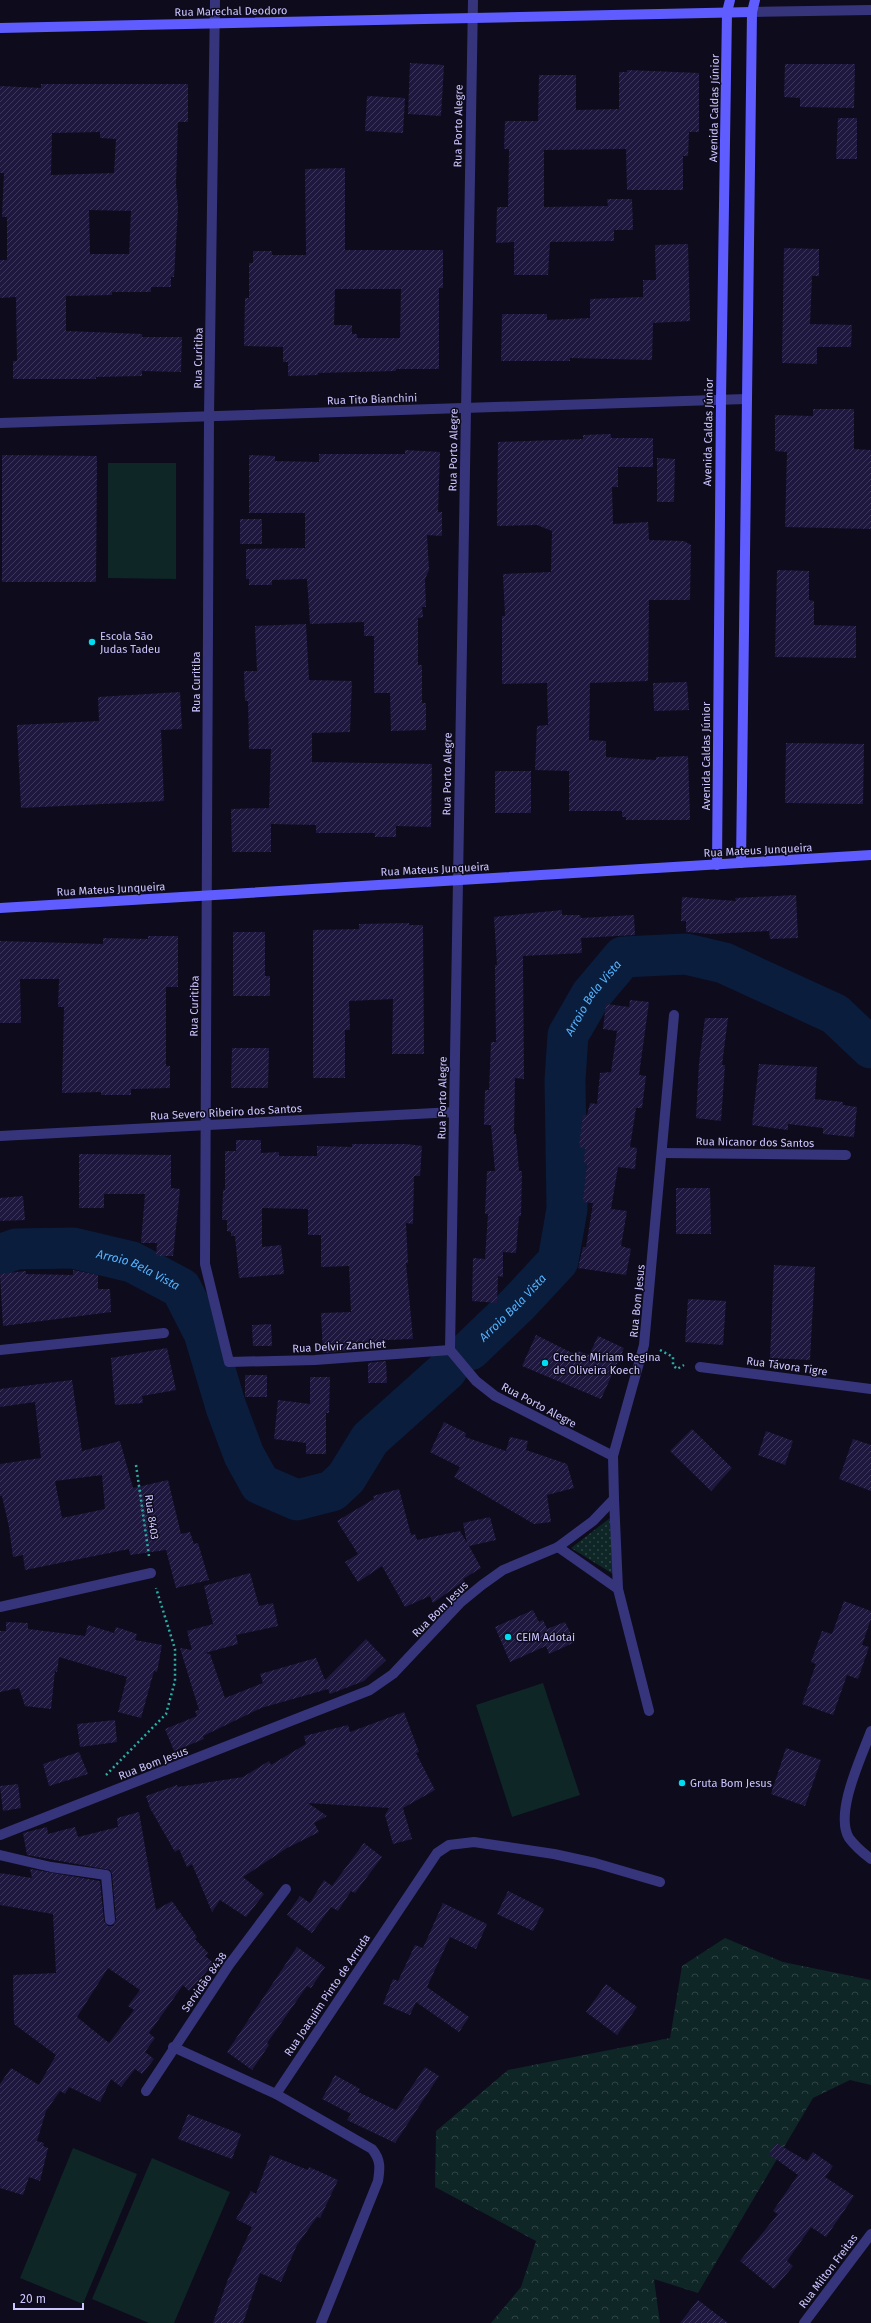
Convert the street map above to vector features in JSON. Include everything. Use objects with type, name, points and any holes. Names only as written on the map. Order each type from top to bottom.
[{"type":"main road","name":"Avenida Caldas Júnior","points":[[717,865],[721,399],[727,12],[730,0]]},
{"type":"main road","points":[[741,863],[746,399],[752,12],[754,0]]},
{"type":"main road","name":"Rua Marechal Deodoro","points":[[0,28],[752,12]]},
{"type":"main road","name":"Rua Mateus Junqueira","points":[[0,908],[871,855]]},
{"type":"street","name":"Rua Curitiba","points":[[215,0],[213,24],[209,416],[208,895],[205,1264],[229,1362]]},
{"type":"street","name":"Rua Porto Alegre","points":[[473,0],[450,1350],[476,1381],[495,1396],[613,1456]]},
{"type":"street","name":"Rua Marechal Deodoro","points":[[752,12],[871,10]]},
{"type":"street","name":"Rua Tito Bianchini","points":[[0,423],[746,399]]},
{"type":"street","name":"Rua Bom Jesus","points":[[0,1835],[370,1690],[393,1674],[460,1603],[482,1584],[503,1570],[558,1547],[593,1521],[614,1499],[613,1456],[644,1345],[663,1153],[674,1015]]},
{"type":"street","name":"Rua Severo Ribeiro dos Santos","points":[[0,1136],[454,1112]]},
{"type":"street","name":"Rua Nicanor dos Santos","points":[[663,1153],[846,1155]]},
{"type":"street","points":[[0,1350],[164,1333]]},
{"type":"street","name":"Rua Delvir Zanchet","points":[[229,1362],[323,1360],[450,1350]]},
{"type":"street","name":"Rua Távora Tigre","points":[[700,1367],[871,1390]]},
{"type":"street","points":[[614,1499],[618,1589],[649,1711]]},
{"type":"street","points":[[558,1547],[618,1589]]},
{"type":"street","points":[[0,1607],[151,1572]]},
{"type":"street","points":[[871,1731],[848,1797],[845,1817],[849,1837],[871,1859]]},
{"type":"street","name":"Rua Joaquim Pinto de Arruda","points":[[276,2094],[437,1853],[449,1845],[474,1842],[554,1854],[595,1863],[660,1882]]},
{"type":"street","points":[[0,1854],[51,1867],[106,1875],[110,1920]]},
{"type":"street","name":"Servidão 8438","points":[[146,2091],[173,2047],[229,1965],[286,1890]]},
{"type":"street","points":[[173,2047],[276,2094],[372,2149],[379,2157],[380,2168],[378,2181],[321,2323]]},
{"type":"street","name":"Rua Milton Freitas","points":[[804,2323],[871,2234]]},
{"type":"path","points":[[644,1345],[666,1352],[673,1357],[673,1365],[677,1369],[687,1364],[700,1367]]},
{"type":"path","name":"Rua 8403","points":[[104,1777],[166,1714],[175,1681],[174,1649],[151,1572],[136,1465]]},
{"type":"green space","points":[[108,463],[176,463],[176,579],[108,578]]},
{"type":"green space","points":[[610,1518],[613,1574],[571,1548]]},
{"type":"green space","points":[[543,1683],[580,1795],[512,1817],[476,1705]]},
{"type":"green space","points":[[725,1938],[783,1962],[871,1980],[871,2085],[850,2080],[813,2098],[698,2293],[654,2279],[660,2323],[491,2323],[521,2287],[536,2241],[435,2187],[436,2131],[508,2070],[670,2038],[682,1966]]},
{"type":"green space","points":[[73,2148],[137,2174],[83,2304],[20,2278]]},
{"type":"green space","points":[[152,2158],[230,2192],[174,2323],[149,2323],[92,2299]]},
{"type":"building","points":[[410,63],[444,65],[441,116],[408,114]]},
{"type":"building","points":[[785,64],[855,64],[854,108],[800,107],[800,98],[784,97]]},
{"type":"building","points":[[627,70],[699,73],[699,132],[689,132],[688,156],[683,156],[683,190],[627,190],[626,149],[544,150],[544,207],[608,206],[607,199],[632,199],[633,230],[614,230],[614,241],[550,242],[548,275],[514,275],[514,242],[496,243],[497,207],[508,207],[509,149],[504,149],[505,121],[538,121],[539,75],[576,75],[576,110],[619,109],[619,72],[627,72]]},
{"type":"building","points":[[41,84],[188,84],[188,122],[178,122],[176,184],[178,208],[174,277],[171,277],[171,287],[151,287],[151,292],[112,292],[112,295],[66,296],[66,331],[142,334],[142,337],[182,337],[181,372],[142,371],[142,376],[96,377],[96,379],[13,379],[13,361],[17,361],[16,297],[0,298],[0,260],[7,260],[7,217],[2,217],[4,173],[0,173],[0,86],[41,88]],"holes":[[[100,132],[100,138],[116,139],[114,173],[51,175],[52,133]],[[89,210],[131,211],[129,254],[90,254]]]},
{"type":"building","points":[[367,96],[405,98],[403,133],[365,131]]},
{"type":"building","points":[[838,118],[857,118],[857,159],[836,159]]},
{"type":"building","points":[[345,168],[345,250],[443,250],[443,288],[439,288],[439,369],[396,369],[396,371],[318,373],[318,375],[288,376],[288,362],[283,362],[283,347],[244,346],[245,298],[249,298],[249,263],[253,263],[253,251],[272,251],[272,255],[306,255],[305,169]],"holes":[[[335,289],[401,289],[400,338],[357,338],[357,334],[352,334],[352,325],[334,325]]]},
{"type":"building","points":[[688,244],[690,321],[653,323],[652,360],[570,358],[570,361],[501,361],[502,314],[547,314],[547,320],[590,318],[590,299],[643,297],[643,280],[656,280],[655,245]]},
{"type":"building","points":[[784,248],[819,249],[819,276],[812,276],[810,324],[852,325],[851,347],[817,347],[817,364],[782,363]]},
{"type":"building","points":[[813,409],[854,409],[854,449],[871,450],[871,529],[785,527],[787,452],[775,451],[775,415],[813,416]]},
{"type":"building","points":[[611,434],[611,438],[653,438],[653,467],[618,467],[618,487],[612,487],[613,524],[648,522],[649,540],[684,541],[691,545],[690,600],[649,600],[648,681],[590,683],[589,740],[606,741],[606,757],[656,760],[656,757],[688,756],[690,820],[626,820],[626,817],[622,817],[622,811],[569,811],[569,771],[535,770],[537,726],[548,725],[547,683],[502,684],[502,616],[505,616],[503,574],[551,572],[552,531],[537,525],[497,526],[498,442],[583,439],[583,435]]},
{"type":"building","points":[[405,450],[440,452],[438,512],[442,512],[442,536],[427,535],[429,570],[425,579],[426,607],[422,607],[423,617],[418,618],[418,665],[422,665],[422,703],[426,703],[426,730],[391,731],[390,693],[374,693],[374,636],[364,636],[364,622],[310,624],[307,579],[272,580],[272,585],[249,585],[249,579],[246,579],[246,549],[305,548],[305,513],[249,513],[249,455],[275,456],[275,461],[319,462],[319,454],[405,454]]},
{"type":"building","points":[[2,455],[97,456],[96,582],[2,582]]},
{"type":"building","points":[[657,458],[675,459],[674,502],[657,502]]},
{"type":"building","points":[[240,519],[262,519],[262,544],[240,544]]},
{"type":"building","points":[[777,570],[809,571],[809,600],[814,601],[814,625],[856,626],[856,658],[775,657]]},
{"type":"building","points":[[306,624],[309,680],[352,681],[350,732],[312,733],[312,762],[432,764],[431,827],[396,826],[396,837],[375,837],[375,833],[316,833],[316,825],[271,824],[271,852],[232,852],[231,809],[269,808],[271,749],[249,749],[248,701],[245,701],[244,671],[257,671],[255,626]]},
{"type":"building","points":[[687,682],[689,710],[654,711],[653,683]]},
{"type":"building","points":[[180,692],[182,729],[161,730],[164,801],[21,808],[17,725],[99,721],[98,697]]},
{"type":"building","points":[[786,743],[864,744],[863,804],[785,803]]},
{"type":"building","points":[[495,771],[531,771],[531,813],[495,813]]},
{"type":"building","points":[[796,895],[798,938],[770,939],[769,931],[711,934],[686,932],[686,921],[681,921],[682,897],[736,901],[735,898]]},
{"type":"building","points":[[562,910],[562,915],[580,915],[581,918],[634,915],[635,935],[581,938],[582,953],[523,956],[524,1079],[515,1078],[514,1134],[516,1134],[519,1171],[522,1171],[521,1216],[519,1216],[516,1253],[503,1252],[503,1277],[498,1276],[497,1303],[472,1301],[473,1258],[485,1259],[488,1214],[485,1214],[487,1171],[495,1171],[491,1125],[484,1125],[485,1090],[489,1090],[491,1042],[496,1042],[495,965],[497,965],[494,917]]},
{"type":"building","points":[[409,923],[409,925],[423,925],[424,1054],[392,1054],[393,999],[349,1001],[350,1030],[345,1030],[345,1078],[313,1078],[313,930],[359,929],[359,924]]},
{"type":"building","points":[[233,932],[265,932],[265,976],[270,976],[270,996],[233,996]]},
{"type":"building","points":[[148,936],[178,936],[178,987],[166,987],[166,1066],[170,1066],[170,1088],[131,1089],[131,1095],[101,1095],[101,1092],[62,1093],[64,1007],[58,1007],[59,979],[20,979],[21,1023],[0,1023],[0,941],[103,944],[103,938],[148,939]]},
{"type":"building","points":[[630,1000],[649,1002],[639,1075],[646,1076],[642,1108],[636,1108],[630,1147],[637,1148],[635,1169],[618,1167],[611,1209],[627,1211],[621,1246],[631,1249],[626,1275],[578,1268],[583,1247],[586,1247],[593,1203],[583,1202],[587,1164],[584,1163],[585,1148],[579,1147],[583,1115],[587,1115],[590,1103],[597,1104],[600,1073],[611,1072],[617,1031],[603,1029],[606,1004],[629,1007]]},
{"type":"building","points":[[705,1018],[728,1018],[722,1065],[725,1065],[721,1121],[696,1118],[699,1063]]},
{"type":"building","points":[[232,1048],[269,1048],[268,1088],[231,1088]]},
{"type":"building","points":[[759,1064],[817,1067],[815,1099],[843,1102],[843,1105],[857,1107],[854,1137],[823,1134],[823,1128],[788,1124],[788,1130],[752,1125]]},
{"type":"building","points":[[236,1140],[261,1140],[261,1153],[279,1152],[279,1156],[317,1156],[317,1146],[352,1147],[352,1144],[406,1144],[422,1146],[420,1176],[414,1176],[413,1224],[406,1223],[408,1263],[406,1263],[413,1339],[386,1340],[386,1348],[323,1353],[321,1313],[351,1312],[349,1266],[321,1267],[321,1235],[308,1235],[308,1209],[262,1208],[262,1247],[281,1245],[284,1274],[239,1278],[235,1236],[231,1236],[231,1232],[227,1231],[227,1220],[222,1220],[223,1190],[225,1190],[225,1151],[236,1151]]},
{"type":"building","points":[[79,1154],[171,1155],[171,1188],[180,1189],[173,1256],[156,1256],[157,1243],[141,1243],[145,1194],[104,1194],[104,1208],[79,1208]]},
{"type":"building","points":[[676,1188],[710,1188],[711,1234],[676,1234]]},
{"type":"building","points":[[23,1196],[25,1220],[0,1221],[0,1198]]},
{"type":"building","points":[[774,1265],[815,1267],[810,1360],[770,1358]]},
{"type":"building","points":[[73,1270],[98,1275],[98,1289],[110,1289],[111,1312],[3,1326],[0,1274],[26,1271],[26,1274],[73,1275]]},
{"type":"building","points":[[688,1299],[726,1301],[723,1345],[685,1342]]},
{"type":"building","points":[[271,1324],[272,1346],[253,1346],[252,1325]]},
{"type":"building","points":[[536,1335],[576,1355],[578,1351],[589,1355],[598,1336],[624,1348],[601,1399],[522,1366]]},
{"type":"building","points":[[167,1348],[176,1390],[142,1396],[143,1403],[115,1405],[111,1358]]},
{"type":"building","points":[[386,1361],[387,1383],[368,1383],[368,1363]]},
{"type":"building","points":[[245,1375],[267,1375],[267,1397],[245,1397]]},
{"type":"building","points":[[310,1377],[330,1377],[329,1413],[326,1413],[326,1454],[306,1454],[306,1443],[274,1439],[278,1400],[310,1404]]},
{"type":"building","points":[[72,1380],[82,1451],[120,1441],[133,1488],[168,1480],[181,1534],[190,1532],[194,1544],[198,1543],[209,1580],[176,1588],[166,1550],[130,1555],[129,1549],[25,1570],[23,1555],[13,1557],[9,1527],[2,1496],[0,1496],[0,1464],[41,1458],[35,1402],[0,1407],[0,1389]],"holes":[[[102,1475],[105,1509],[62,1518],[55,1481]]]},
{"type":"building","points":[[444,1422],[466,1433],[465,1437],[506,1451],[510,1437],[528,1441],[526,1450],[567,1464],[574,1488],[547,1495],[551,1522],[534,1524],[454,1477],[460,1467],[430,1452]]},
{"type":"building","points":[[692,1429],[732,1468],[711,1491],[670,1451]]},
{"type":"building","points":[[766,1431],[793,1441],[785,1465],[758,1455]]},
{"type":"building","points":[[853,1439],[871,1445],[871,1491],[839,1479]]},
{"type":"building","points":[[399,1489],[411,1535],[415,1534],[417,1540],[460,1531],[467,1543],[463,1523],[490,1517],[496,1540],[469,1546],[481,1568],[463,1579],[464,1581],[433,1603],[430,1596],[405,1607],[382,1566],[358,1582],[345,1562],[358,1554],[337,1521],[374,1499],[373,1496]]},
{"type":"building","points":[[250,1573],[259,1606],[273,1603],[278,1626],[236,1635],[238,1644],[205,1653],[210,1654],[225,1698],[263,1683],[260,1674],[316,1658],[325,1680],[366,1639],[386,1660],[364,1681],[330,1694],[328,1689],[261,1708],[203,1736],[204,1739],[174,1751],[165,1729],[197,1716],[195,1711],[199,1710],[180,1648],[192,1650],[187,1631],[213,1624],[204,1586]]},
{"type":"building","points":[[844,1601],[871,1611],[871,1619],[862,1645],[869,1647],[858,1679],[847,1675],[833,1715],[802,1704],[816,1664],[811,1662],[822,1631],[832,1634]]},
{"type":"building","points":[[533,1610],[539,1622],[543,1620],[547,1629],[565,1622],[575,1642],[549,1654],[546,1646],[510,1662],[495,1627]]},
{"type":"building","points":[[6,1622],[28,1623],[28,1629],[85,1636],[88,1625],[114,1633],[116,1627],[137,1634],[135,1640],[162,1645],[157,1672],[154,1671],[141,1718],[118,1712],[127,1677],[59,1657],[57,1672],[55,1671],[51,1709],[25,1706],[19,1688],[0,1692],[0,1631],[6,1631]]},
{"type":"building","points":[[404,1712],[419,1752],[416,1753],[435,1790],[403,1808],[412,1839],[393,1844],[385,1815],[389,1808],[308,1803],[327,1816],[314,1823],[319,1832],[287,1848],[243,1877],[264,1894],[246,1917],[220,1900],[212,1912],[192,1864],[187,1867],[179,1849],[175,1852],[150,1808],[146,1796],[177,1785],[178,1787],[243,1777],[269,1761],[271,1765],[306,1744],[304,1736],[348,1725],[350,1732]]},
{"type":"building","points":[[115,1720],[117,1742],[80,1747],[77,1724]]},
{"type":"building","points":[[786,1748],[821,1760],[805,1806],[771,1794]]},
{"type":"building","points":[[79,1752],[88,1774],[49,1786],[43,1764]]},
{"type":"building","points":[[18,1784],[21,1808],[3,1811],[0,1786]]},
{"type":"building","points":[[139,1812],[156,1910],[172,1901],[197,1937],[195,1939],[208,1953],[205,1956],[214,1963],[189,1991],[183,1985],[149,2033],[155,2038],[145,2052],[154,2059],[142,2074],[135,2069],[121,2087],[111,2079],[100,2102],[69,2087],[65,2094],[60,2091],[46,2111],[37,2141],[44,2143],[43,2146],[48,2148],[40,2181],[29,2177],[23,2195],[0,2188],[0,2084],[11,2068],[39,2085],[56,2055],[14,2024],[13,1975],[56,1973],[53,1914],[0,1905],[0,1873],[32,1878],[30,1869],[100,1881],[104,1921],[108,1926],[113,1926],[116,1919],[112,1874],[110,1870],[27,1855],[23,1833],[47,1827],[48,1834],[75,1827],[78,1837],[118,1827],[117,1818]],"holes":[[[108,1968],[140,1990],[128,2006],[134,2010],[109,2043],[77,2017]]]},
{"type":"building","points":[[364,1843],[382,1857],[355,1893],[351,1891],[338,1911],[331,1907],[312,1933],[287,1915],[300,1896],[310,1903],[324,1880],[332,1886]]},
{"type":"building","points":[[508,1891],[544,1909],[533,1931],[497,1914]]},
{"type":"building","points":[[443,1903],[487,1924],[476,1949],[450,1937],[427,1987],[469,2017],[459,2032],[416,2002],[410,2015],[383,2004],[393,1979],[398,1981],[415,1945],[423,1948]]},
{"type":"building","points":[[297,1947],[325,1967],[311,1988],[307,1986],[267,2043],[269,2045],[252,2070],[227,2052]]},
{"type":"building","points":[[606,1984],[637,2007],[617,2035],[586,2012]]},
{"type":"building","points":[[425,2067],[439,2076],[395,2143],[347,2120],[351,2114],[322,2099],[335,2075],[360,2089],[358,2092],[396,2110]]},
{"type":"building","points":[[188,2114],[241,2134],[232,2159],[178,2139]]},
{"type":"building","points":[[776,2143],[807,2161],[813,2152],[833,2166],[825,2177],[854,2196],[826,2237],[811,2227],[787,2261],[793,2266],[774,2289],[740,2261],[778,2214],[773,2211],[798,2175],[769,2154]]},
{"type":"building","points":[[270,2155],[308,2170],[309,2167],[338,2180],[320,2218],[317,2217],[297,2245],[281,2282],[260,2273],[243,2323],[213,2323],[228,2279],[252,2227],[236,2219],[251,2191],[256,2194]]},
{"type":"building","points":[[698,2300],[728,2323],[680,2323]]},
{"type":"waterway","name":"Arroio Bela Vista","points":[[470,1350],[518,1304],[558,1261],[567,1209],[565,1080],[568,1035],[591,995],[623,957],[686,954],[724,963],[835,1014],[871,1048]]},
{"type":"waterway","name":"Arroio Bela Vista","points":[[0,1255],[16,1249],[73,1248],[132,1262],[181,1288],[204,1333],[226,1407],[244,1455],[260,1484],[297,1500],[332,1491],[346,1478],[370,1439],[447,1370]]},
{"type":"place","name":"Escola São Judas Tadeu","points":[[92,642]]},
{"type":"place","name":"Creche Miriam Regina de Oliveira Koech","points":[[545,1363]]},
{"type":"place","name":"CEIM Adotai","points":[[508,1637]]},
{"type":"place","name":"Gruta Bom Jesus","points":[[682,1783]]}]
